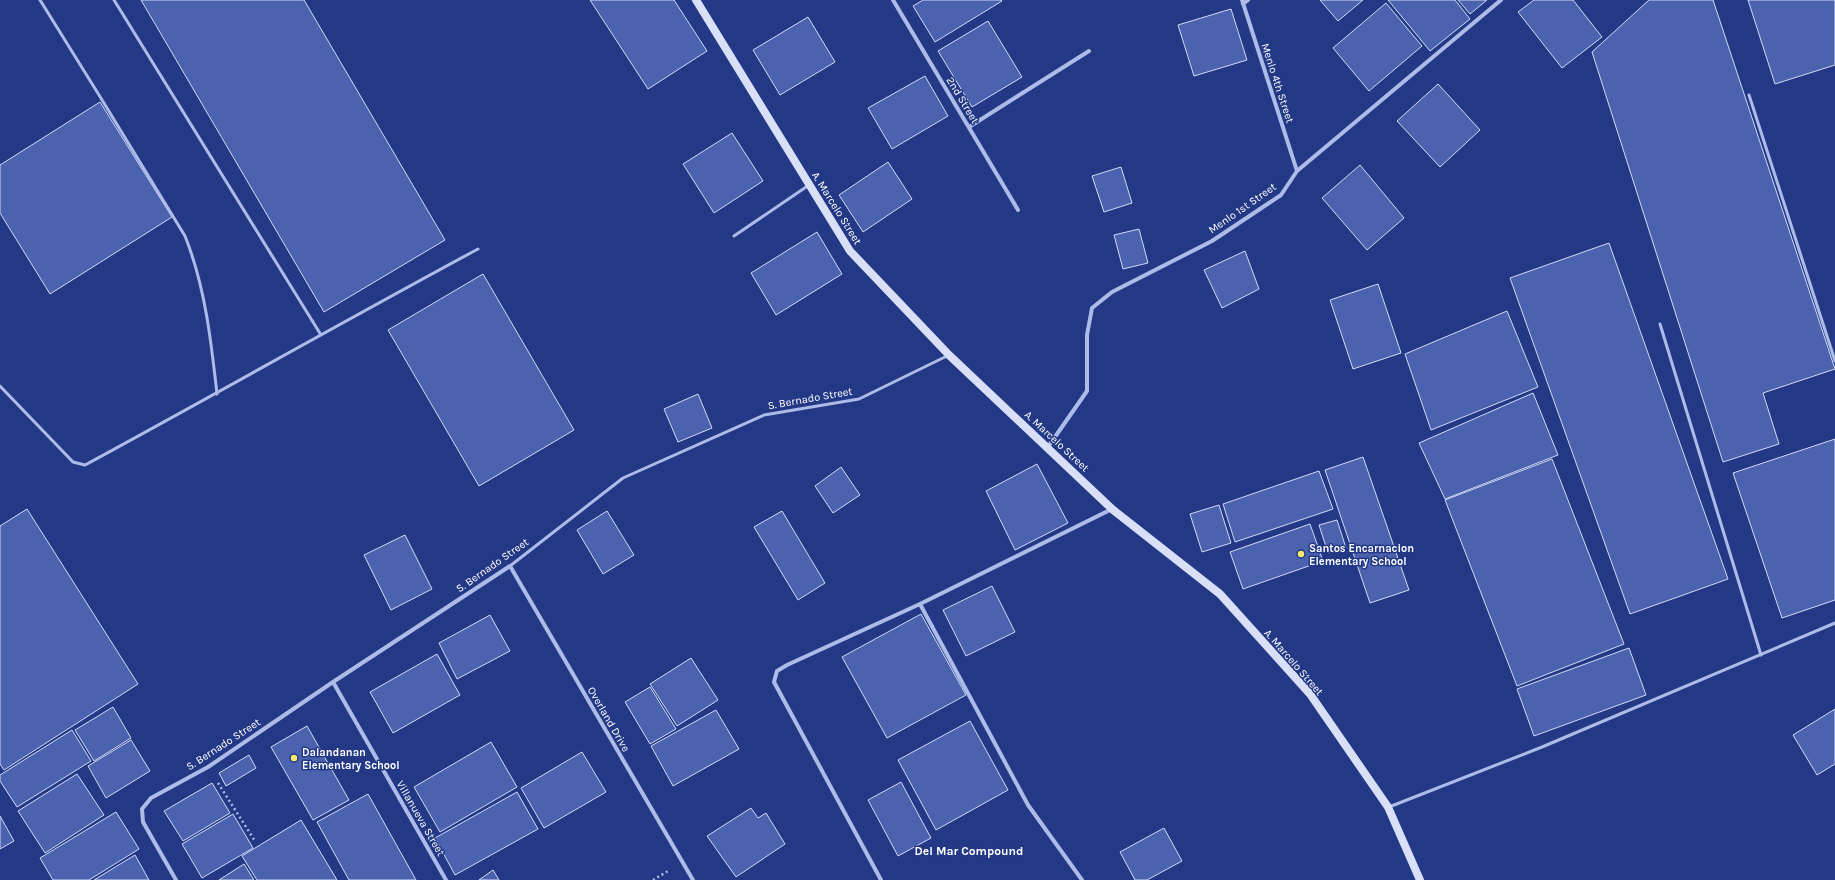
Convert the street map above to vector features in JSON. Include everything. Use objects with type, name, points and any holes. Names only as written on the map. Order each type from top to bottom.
[{"type":"street","name":"A. Marcelo Street","points":[[696,0],[850,251],[949,355],[1112,509],[1220,594],[1310,694],[1388,808],[1420,880]]},
{"type":"street","name":"2nd Street","points":[[893,0],[1018,210]]},
{"type":"street","points":[[1243,2],[1248,0]]},
{"type":"street","name":"Menlo 1st Street","points":[[1048,447],[1088,390],[1087,335],[1092,308],[1112,292],[1212,241],[1281,195],[1297,171],[1501,0]]},
{"type":"street","name":"Menlo 4th Street","points":[[1243,2],[1297,171]]},
{"type":"street","points":[[969,127],[1089,51]]},
{"type":"street","points":[[881,880],[774,682],[777,671],[920,604],[1112,509]]},
{"type":"street","name":"S. Bernado Street","points":[[176,880],[143,822],[142,809],[151,798],[208,767],[333,682],[510,566]]},
{"type":"street","name":"Overland Drive","points":[[510,566],[693,880]]},
{"type":"street","points":[[920,604],[1028,805],[1082,880]]},
{"type":"street","name":"Villanueva Street","points":[[333,682],[446,880]]},
{"type":"lane","points":[[40,0],[100,94],[185,236],[193,257],[204,297],[217,394]]},
{"type":"lane","points":[[114,0],[321,335]]},
{"type":"lane","points":[[1749,95],[1835,361]]},
{"type":"lane","points":[[734,236],[809,184]]},
{"type":"lane","points":[[0,386],[73,462],[85,465],[217,394],[478,249]]},
{"type":"lane","points":[[1660,324],[1761,654]]},
{"type":"lane","name":"S. Bernado Street","points":[[510,566],[623,478],[764,415],[859,399],[949,355]]},
{"type":"lane","points":[[1388,808],[1542,747],[1835,623]]},
{"type":"path","points":[[208,767],[255,842]]},
{"type":"building","points":[[141,0],[304,0],[445,240],[324,312]]},
{"type":"building","points":[[590,0],[674,0],[707,51],[648,89]]},
{"type":"building","points":[[923,0],[1002,1],[935,42],[913,6]]},
{"type":"building","points":[[1320,0],[1363,0],[1338,21]]},
{"type":"building","points":[[1388,0],[1455,0],[1470,19],[1430,51]]},
{"type":"building","points":[[1458,0],[1487,0],[1470,14]]},
{"type":"building","points":[[1534,0],[1573,0],[1602,37],[1562,68],[1518,12]]},
{"type":"building","points":[[1649,0],[1713,0],[1835,369],[1763,393],[1779,444],[1723,462],[1592,52]]},
{"type":"building","points":[[1748,0],[1835,0],[1835,65],[1775,84]]},
{"type":"building","points":[[1386,3],[1422,46],[1369,91],[1333,48]]},
{"type":"building","points":[[1231,9],[1247,60],[1194,76],[1178,25]]},
{"type":"building","points":[[808,17],[835,62],[780,95],[753,50]]},
{"type":"building","points":[[988,21],[1022,77],[972,107],[938,51]]},
{"type":"building","points":[[925,76],[948,116],[892,149],[868,108]]},
{"type":"building","points":[[1438,84],[1480,130],[1440,167],[1397,121]]},
{"type":"building","points":[[100,102],[172,217],[50,294],[0,213],[0,165]]},
{"type":"building","points":[[732,133],[763,181],[714,213],[683,164]]},
{"type":"building","points":[[888,162],[912,199],[863,232],[839,195]]},
{"type":"building","points":[[1360,165],[1404,218],[1367,250],[1322,198]]},
{"type":"building","points":[[1121,167],[1132,203],[1104,212],[1092,176]]},
{"type":"building","points":[[1139,229],[1148,263],[1123,269],[1114,235]]},
{"type":"building","points":[[817,232],[842,274],[776,315],[751,273]]},
{"type":"building","points":[[1609,243],[1728,579],[1630,614],[1510,278]]},
{"type":"building","points":[[1245,251],[1259,289],[1222,308],[1204,270]]},
{"type":"building","points":[[483,274],[574,430],[479,486],[388,330]]},
{"type":"building","points":[[1378,284],[1401,353],[1353,369],[1330,300]]},
{"type":"building","points":[[1507,311],[1538,387],[1431,430],[1405,354]]},
{"type":"building","points":[[1533,393],[1558,455],[1445,499],[1419,443]]},
{"type":"building","points":[[698,394],[712,428],[678,442],[664,409]]},
{"type":"building","points":[[1835,439],[1835,600],[1782,618],[1733,473]]},
{"type":"building","points":[[1363,457],[1409,590],[1370,603],[1325,470]]},
{"type":"building","points":[[1552,459],[1624,644],[1517,686],[1445,500]]},
{"type":"building","points":[[1037,464],[1068,523],[1015,550],[986,491]]},
{"type":"building","points":[[841,467],[860,495],[833,513],[815,486]]},
{"type":"building","points":[[1319,471],[1333,509],[1235,542],[1223,504]]},
{"type":"building","points":[[1219,505],[1231,543],[1202,552],[1190,514]]},
{"type":"building","points":[[27,509],[138,684],[4,770],[0,764],[0,526]]},
{"type":"building","points":[[607,511],[634,555],[603,574],[577,530]]},
{"type":"building","points":[[782,511],[825,583],[798,600],[754,527]]},
{"type":"building","points":[[1337,520],[1346,548],[1328,553],[1319,525]]},
{"type":"building","points":[[1310,524],[1323,561],[1243,589],[1230,552]]},
{"type":"building","points":[[405,535],[432,589],[391,610],[364,555]]},
{"type":"building","points":[[992,586],[1015,632],[966,656],[943,610]]},
{"type":"building","points":[[921,614],[966,695],[887,738],[842,657]]},
{"type":"building","points":[[490,615],[510,651],[457,679],[439,643]]},
{"type":"building","points":[[1629,648],[1646,695],[1534,736],[1517,689]]},
{"type":"building","points":[[437,654],[460,695],[393,733],[370,692]]},
{"type":"building","points":[[691,658],[718,700],[677,726],[650,684]]},
{"type":"building","points":[[650,687],[676,729],[650,744],[625,702]]},
{"type":"building","points":[[113,707],[131,738],[94,761],[75,730]]},
{"type":"building","points":[[1835,709],[1835,764],[1817,775],[1793,735]]},
{"type":"building","points":[[716,710],[739,749],[673,786],[651,746]]},
{"type":"building","points":[[970,721],[1008,790],[936,830],[898,760]]},
{"type":"building","points":[[307,726],[349,800],[313,820],[271,747]]},
{"type":"building","points":[[72,730],[91,761],[17,807],[0,781],[0,775]]},
{"type":"building","points":[[131,740],[150,771],[106,798],[88,766]]},
{"type":"building","points":[[491,742],[517,787],[440,832],[414,787]]},
{"type":"building","points":[[582,752],[606,792],[544,828],[521,788]]},
{"type":"building","points":[[249,755],[256,768],[226,786],[219,773]]},
{"type":"building","points":[[77,774],[104,815],[45,853],[18,811]]},
{"type":"building","points":[[901,782],[931,838],[898,856],[868,800]]},
{"type":"building","points":[[212,783],[230,813],[183,841],[164,811]]},
{"type":"building","points":[[517,792],[538,829],[455,875],[435,838]]},
{"type":"building","points":[[368,794],[416,880],[349,880],[317,822]]},
{"type":"building","points":[[751,808],[758,818],[766,813],[785,844],[736,877],[707,836]]},
{"type":"building","points":[[116,812],[139,849],[89,880],[53,880],[40,858]]},
{"type":"building","points":[[233,814],[253,848],[202,878],[182,844]]},
{"type":"building","points":[[0,816],[14,841],[0,849]]},
{"type":"building","points":[[301,820],[337,880],[257,880],[242,856]]},
{"type":"building","points":[[1164,828],[1182,861],[1147,880],[1135,880],[1120,852]]},
{"type":"building","points":[[135,855],[149,880],[94,880]]},
{"type":"building","points":[[244,864],[254,880],[219,880]]},
{"type":"building","points":[[493,870],[499,880],[479,880]]},
{"type":"place","name":"Santos Encarnacion Elementary School","points":[[1301,554]]},
{"type":"place","name":"Dalandanan Elementary School","points":[[294,758]]},
{"type":"district","name":"Del Mar Compound","points":[[969,851]]}]
